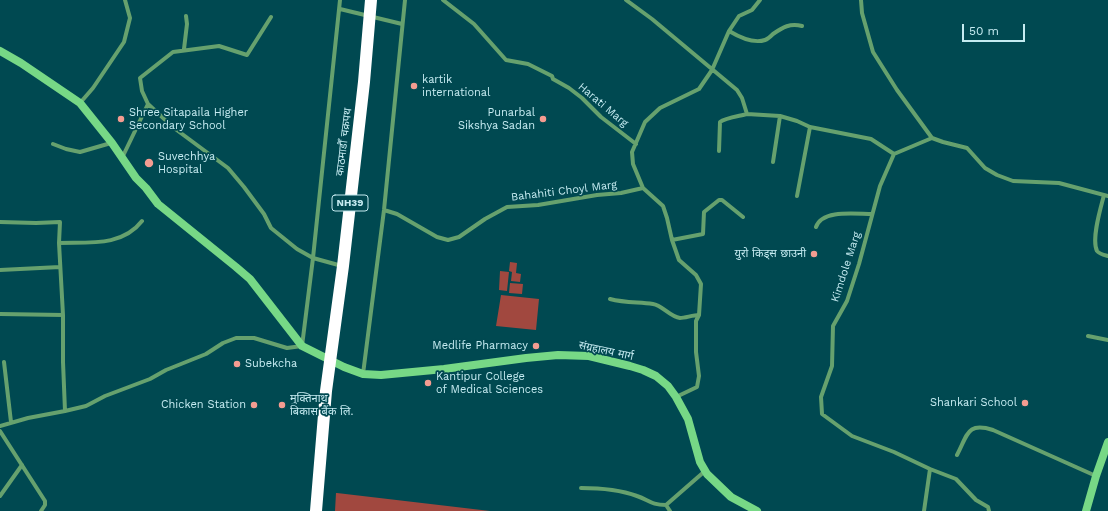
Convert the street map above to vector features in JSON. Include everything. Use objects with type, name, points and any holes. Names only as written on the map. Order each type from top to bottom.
[{"type":"highway","name":"NH39","points":[[369,16],[371,0]]},
{"type":"highway","name":"काठमाडाैँ चक्रपथ","points":[[316,511],[326,391],[344,266],[364,82],[369,16]]},
{"type":"main road","points":[[0,51],[80,103],[158,204],[250,279],[302,346]]},
{"type":"main road","name":"संग्रहालय मार्ग","points":[[302,346],[363,374],[381,375],[472,366],[526,358],[573,355],[603,359],[644,370],[656,376],[668,386],[676,397],[688,419],[696,451],[705,471],[731,497],[752,510]]},
{"type":"main road","points":[[1086,511],[1108,442]]},
{"type":"street","points":[[80,103],[93,88],[124,42],[130,18],[125,0]]},
{"type":"street","points":[[0,426],[11,422],[86,406],[105,396],[150,379],[166,370],[206,354],[223,342],[236,338],[254,338],[287,348],[302,346],[313,258],[340,0]]},
{"type":"street","points":[[363,374],[384,210],[405,0]]},
{"type":"street","name":"Harati Marg","points":[[443,0],[474,24],[506,60],[528,64],[552,76],[553,79],[569,88],[582,98],[601,117],[636,144]]},
{"type":"street","points":[[626,0],[652,19],[737,90],[742,98],[747,114]]},
{"type":"street","points":[[676,397],[697,387],[699,376],[696,352],[696,321],[699,315],[701,284],[696,275],[679,260],[663,206],[643,188],[633,164],[632,152],[645,122],[660,108],[699,88],[712,70],[729,31],[739,16],[752,10],[760,0]]},
{"type":"street","points":[[861,0],[862,14],[873,52],[897,90],[932,138],[967,148],[984,168],[997,176],[1013,181],[1059,183],[1106,195],[1095,238],[1097,250],[1100,254],[1108,256]]},
{"type":"street","points":[[340,9],[402,24]]},
{"type":"street","points":[[184,49],[187,24],[186,16]]},
{"type":"street","points":[[271,17],[247,55],[219,46],[184,49],[173,52],[140,78],[142,91],[148,104],[174,128],[228,168],[264,214],[271,228],[297,249],[313,258],[344,266]]},
{"type":"street","points":[[729,31],[740,38],[765,40],[784,26],[796,24],[802,26]]},
{"type":"street","points":[[122,158],[148,104]]},
{"type":"street","points":[[719,151],[720,122],[747,114],[780,116],[797,120],[810,126],[870,139],[894,154],[932,138]]},
{"type":"street","points":[[773,162],[780,116]]},
{"type":"street","points":[[797,196],[810,126]]},
{"type":"street","points":[[53,144],[80,152],[112,143]]},
{"type":"street","name":"Kimdole Marg","points":[[894,154],[880,186],[847,302],[833,326],[832,366],[821,397],[822,414],[852,436],[894,452],[930,469]]},
{"type":"street","name":"Bahahiti Choyl Marg","points":[[384,210],[397,214],[437,237],[448,240],[459,237],[485,219],[507,207],[538,205],[597,195],[621,193],[643,188]]},
{"type":"street","points":[[672,240],[703,234],[704,212],[719,200],[722,200],[743,217]]},
{"type":"street","points":[[816,227],[817,222],[822,218],[833,214],[872,214]]},
{"type":"street","points":[[59,243],[105,242],[122,237],[137,228],[142,221]]},
{"type":"street","points":[[0,222],[60,222],[59,243],[64,315],[63,362],[66,411]]},
{"type":"street","points":[[0,270],[60,267]]},
{"type":"street","points":[[610,298],[623,302],[655,304],[680,318],[699,315]]},
{"type":"street","points":[[0,314],[64,315]]},
{"type":"street","points":[[1088,336],[1108,340]]},
{"type":"street","points":[[4,362],[11,422]]},
{"type":"street","points":[[957,455],[968,433],[974,428],[982,427],[993,430],[1096,476]]},
{"type":"street","points":[[0,431],[44,501],[45,505],[41,511]]},
{"type":"street","points":[[0,496],[22,465]]},
{"type":"street","points":[[924,511],[930,469],[956,479],[976,500],[988,507],[989,511]]},
{"type":"street","points":[[581,488],[608,489],[637,496],[655,505],[666,505],[705,471]]},
{"type":"street","points":[[653,511],[655,505]]},
{"type":"street","points":[[666,505],[670,511]]},
{"type":"shaded area","points":[[510,262],[517,263],[516,273],[521,274],[520,282],[511,281],[512,272],[509,271]]},
{"type":"shaded area","points":[[500,271],[509,272],[507,291],[499,290]]},
{"type":"shaded area","points":[[510,283],[523,284],[522,294],[509,293]]},
{"type":"shaded area","points":[[501,295],[539,299],[536,330],[496,326]]},
{"type":"shaded area","points":[[337,493],[490,511],[335,511]]},
{"type":"place","name":"kartik international","points":[[414,86]]},
{"type":"place","name":"Shree Sitapaila Higher Secondary School","points":[[121,119]]},
{"type":"place","name":"Punarbal Sikshya Sadan","points":[[543,119]]},
{"type":"place","name":"Suvechhya Hospital","points":[[149,163]]},
{"type":"place","name":"युरो किड्स छाउनी","points":[[814,254]]},
{"type":"place","name":"Medlife Pharmacy","points":[[536,346]]},
{"type":"place","name":"Subekcha","points":[[237,364]]},
{"type":"place","name":"Kantipur College of Medical Sciences","points":[[428,383]]},
{"type":"place","name":"Shankari School","points":[[1025,403]]},
{"type":"place","name":"Chicken Station","points":[[254,405]]},
{"type":"place","name":"मुक्तिनाथ बिकास बैंक लि.","points":[[282,405]]}]
